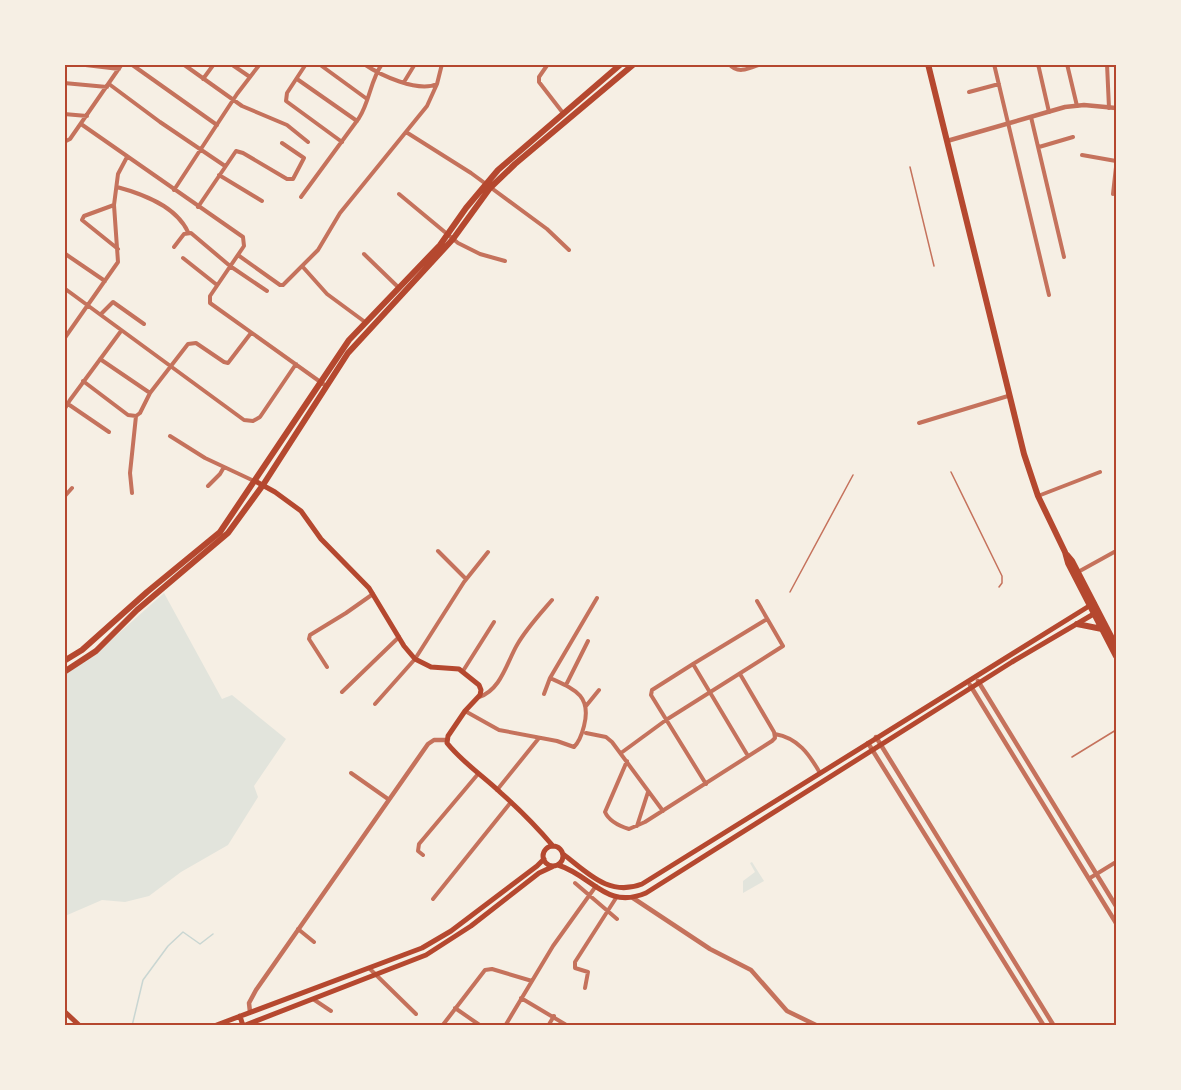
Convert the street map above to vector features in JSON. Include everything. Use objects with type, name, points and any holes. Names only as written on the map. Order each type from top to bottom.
[{"type":"highway","points":[[323,384],[361,337],[450,237],[488,186],[519,151],[621,64]]},
{"type":"highway","points":[[488,186],[634,64]]},
{"type":"highway","points":[[928,64],[1024,454],[1038,496],[1065,552],[1078,572],[1116,656]]},
{"type":"highway","points":[[64,661],[82,650],[147,592],[213,539],[290,434],[349,340],[398,287],[450,237]]},
{"type":"highway","points":[[65,672],[96,651],[137,610],[217,545],[239,520],[262,485],[290,434]]},
{"type":"highway","points":[[1065,552],[1068,563],[1092,604]]},
{"type":"highway","points":[[1096,613],[1116,646]]},
{"type":"highway","points":[[1077,624],[1102,629]]},
{"type":"main road","points":[[255,481],[298,508],[321,539],[361,578],[415,659],[431,667],[455,668],[463,671],[480,687],[481,692],[478,697],[465,711],[446,740],[449,746],[534,824],[553,846],[605,884],[621,889],[631,889],[642,884],[1092,604]]},
{"type":"main road","points":[[544,859],[549,866],[573,871],[616,898],[633,898],[676,874],[971,688],[1096,613]]},
{"type":"main road","points":[[737,826],[742,833]]},
{"type":"main road","points":[[214,1026],[407,954],[439,939],[537,866],[544,859],[545,850],[553,846]]},
{"type":"main road","points":[[240,1016],[243,1026],[426,955],[490,912],[539,873],[556,866],[561,862],[563,854]]},
{"type":"main road","points":[[671,866],[676,874]]},
{"type":"main road","points":[[64,1011],[80,1026]]},
{"type":"street","points":[[65,142],[70,139],[87,116],[120,67],[77,64]]},
{"type":"street","points":[[131,64],[217,125]]},
{"type":"street","points":[[183,64],[233,100],[254,113],[287,125],[309,142]]},
{"type":"street","points":[[203,79],[214,64]]},
{"type":"street","points":[[231,64],[249,77]]},
{"type":"street","points":[[174,190],[233,100],[260,64]]},
{"type":"street","points":[[306,64],[286,96],[288,103],[342,142]]},
{"type":"street","points":[[319,64],[367,99]]},
{"type":"street","points":[[364,64],[389,79],[430,87],[436,84]]},
{"type":"street","points":[[301,197],[357,121],[376,72],[382,64]]},
{"type":"street","points":[[404,82],[415,64]]},
{"type":"street","points":[[238,255],[281,285],[302,266],[318,250],[340,213],[429,102],[442,64]]},
{"type":"street","points":[[548,64],[539,77],[539,82],[563,113]]},
{"type":"street","points":[[729,64],[739,71],[760,64]]},
{"type":"street","points":[[994,64],[1048,295]]},
{"type":"street","points":[[1067,64],[1077,106]]},
{"type":"street","points":[[1107,64],[1109,108]]},
{"type":"street","points":[[1039,65],[1049,112]]},
{"type":"street","points":[[297,79],[357,121]]},
{"type":"street","points":[[64,83],[108,86],[225,166]]},
{"type":"street","points":[[969,92],[999,84]]},
{"type":"street","points":[[947,141],[1031,116],[1077,106],[1116,108]]},
{"type":"street","points":[[64,114],[87,116]]},
{"type":"street","points":[[1031,116],[1064,256]]},
{"type":"street","points":[[81,123],[243,237],[244,246],[210,296],[210,303],[323,384]]},
{"type":"street","points":[[406,132],[488,186],[547,229],[569,250]]},
{"type":"street","points":[[1039,147],[1073,137]]},
{"type":"street","points":[[198,207],[233,153],[238,151],[291,180],[294,178],[304,158],[282,143]]},
{"type":"street","points":[[1082,155],[1116,161]]},
{"type":"street","points":[[64,339],[118,262],[119,249],[114,205],[118,174],[127,157]]},
{"type":"street","points":[[1113,194],[1116,167]]},
{"type":"street","points":[[219,175],[262,201]]},
{"type":"street","points":[[117,187],[157,202],[178,218],[188,232],[230,266],[267,291]]},
{"type":"street","points":[[399,194],[450,237],[480,254],[505,261]]},
{"type":"street","points":[[114,205],[85,215],[82,220],[119,249]]},
{"type":"street","points":[[174,247],[188,232]]},
{"type":"street","points":[[64,253],[105,281]]},
{"type":"street","points":[[364,254],[398,287]]},
{"type":"street","points":[[183,258],[217,285]]},
{"type":"street","points":[[302,266],[327,294],[365,322]]},
{"type":"street","points":[[64,288],[241,419],[256,420],[261,415],[296,364]]},
{"type":"street","points":[[100,314],[113,302],[144,324]]},
{"type":"street","points":[[64,327],[70,330]]},
{"type":"street","points":[[64,410],[121,331]]},
{"type":"street","points":[[132,493],[130,473],[136,416],[140,413],[150,393],[186,347],[193,343],[228,363],[251,333]]},
{"type":"street","points":[[100,359],[150,393]]},
{"type":"street","points":[[83,381],[128,415],[136,416]]},
{"type":"street","points":[[919,423],[1008,396]]},
{"type":"street","points":[[64,397],[110,432]]},
{"type":"street","points":[[170,436],[192,451],[255,481]]},
{"type":"street","points":[[208,486],[224,467]]},
{"type":"street","points":[[1038,496],[1100,472]]},
{"type":"street","points":[[64,497],[72,488]]},
{"type":"street","points":[[438,551],[466,579]]},
{"type":"street","points":[[1078,572],[1116,551]]},
{"type":"street","points":[[375,704],[415,659],[466,579],[488,552]]},
{"type":"street","points":[[327,667],[309,639],[309,635],[346,614],[373,593]]},
{"type":"street","points":[[544,694],[550,678],[597,598]]},
{"type":"street","points":[[478,697],[488,693],[498,683],[517,645],[552,600]]},
{"type":"street","points":[[621,753],[666,720],[783,646],[757,601]]},
{"type":"street","points":[[706,784],[651,697],[651,691],[767,619]]},
{"type":"street","points":[[463,671],[494,622]]},
{"type":"street","points":[[342,692],[399,637]]},
{"type":"street","points":[[566,685],[588,640]]},
{"type":"street","points":[[693,664],[748,756]]},
{"type":"street","points":[[740,674],[775,734],[795,741],[804,748],[820,773]]},
{"type":"street","points":[[975,676],[1116,906]]},
{"type":"street","points":[[465,711],[494,728],[574,747],[585,726],[586,706],[578,692],[550,678]]},
{"type":"street","points":[[967,681],[1116,923]]},
{"type":"street","points":[[586,706],[599,690]]},
{"type":"street","points":[[586,733],[606,737],[621,753],[663,811]]},
{"type":"street","points":[[627,761],[605,812],[610,819],[629,829],[706,784],[772,741],[775,734]]},
{"type":"street","points":[[876,737],[1054,1026]]},
{"type":"street","points":[[497,790],[539,738]]},
{"type":"street","points":[[250,1012],[249,1003],[254,993],[388,799],[428,744],[434,740],[446,740]]},
{"type":"street","points":[[868,742],[1044,1026]]},
{"type":"street","points":[[351,773],[388,799]]},
{"type":"street","points":[[423,855],[418,850],[419,844],[478,774]]},
{"type":"street","points":[[637,826],[649,791]]},
{"type":"street","points":[[433,899],[511,802]]},
{"type":"street","points":[[1090,878],[1116,862]]},
{"type":"street","points":[[575,883],[616,919]]},
{"type":"street","points":[[505,1026],[553,946],[596,886]]},
{"type":"street","points":[[585,988],[588,972],[575,968],[574,965],[616,898]]},
{"type":"street","points":[[633,898],[710,949],[748,968],[788,1011],[818,1026]]},
{"type":"street","points":[[298,929],[314,942]]},
{"type":"street","points":[[368,968],[417,1014]]},
{"type":"street","points":[[442,1026],[486,969],[532,981]]},
{"type":"street","points":[[521,998],[568,1026]]},
{"type":"street","points":[[312,999],[330,1011]]},
{"type":"street","points":[[455,1008],[480,1026]]},
{"type":"street","points":[[548,1026],[554,1016]]},
{"type":"lane","points":[[910,166],[934,266]]},
{"type":"lane","points":[[951,472],[1002,576],[999,587]]},
{"type":"lane","points":[[790,592],[853,475]]},
{"type":"lane","points":[[1072,757],[1116,730]]},
{"type":"shaded area","points":[[164,593],[222,699],[232,695],[286,739],[254,786],[258,797],[228,845],[181,872],[149,896],[125,902],[102,900],[65,916],[65,674],[92,657]]},
{"type":"shaded area","points":[[752,862],[764,881],[743,893],[743,881],[755,872],[750,863]]},
{"type":"waterway","points":[[132,1026],[143,980],[168,946],[183,932],[200,944],[213,934]]}]
